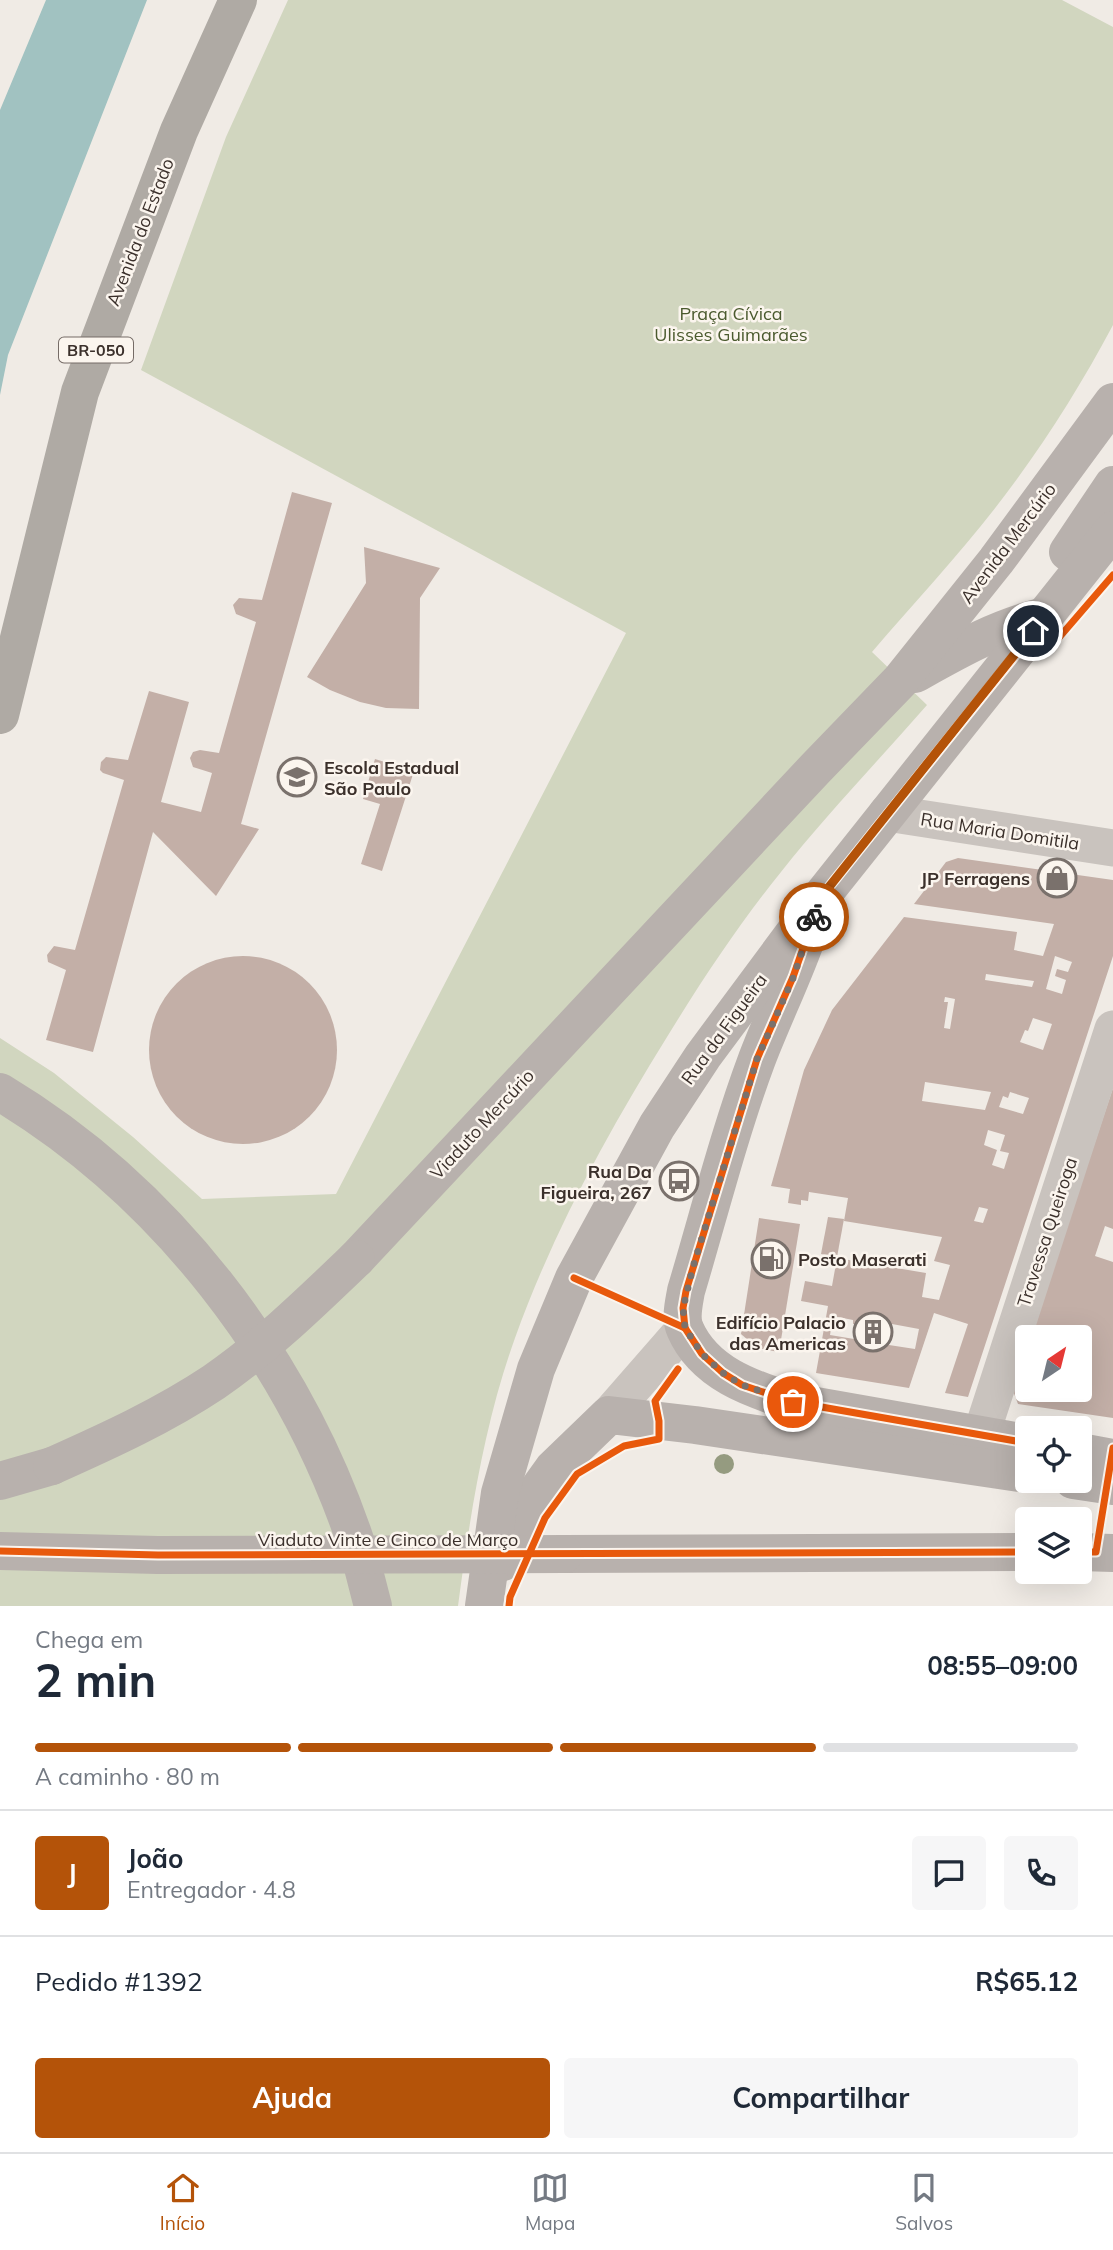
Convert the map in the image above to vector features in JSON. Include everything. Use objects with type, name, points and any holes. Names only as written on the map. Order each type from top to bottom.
[{"type":"highway","name":"Avenida do Estado","points":[[0,715],[80,392],[178,131],[238,0]]},
{"type":"main road","name":"Avenida Mercúrio","points":[[900,681],[996,561],[1113,402]]},
{"type":"main road","points":[[900,681],[987,634],[1045,616],[1057,567],[1113,485]]},
{"type":"main road","name":"Rua da Figueira","points":[[484,1606],[500,1493],[536,1369],[574,1278],[668,1109],[703,1056],[821,897],[1113,530]]},
{"type":"main road","name":"Viaduto Mercúrio","points":[[0,1481],[52,1466],[130,1431],[214,1381],[290,1321],[356,1259],[900,681]]},
{"type":"main road","points":[[821,897],[793,978],[757,1059],[731,1141],[686,1291],[683,1308],[685,1328],[702,1354],[723,1373],[742,1385],[793,1402],[1015,1441]]},
{"type":"main road","points":[[0,1092],[26,1107],[99,1163],[166,1226],[226,1296],[277,1373],[320,1454],[355,1540],[373,1606]]},
{"type":"main road","points":[[695,1425],[722,1387],[723,1373]]},
{"type":"main road","points":[[484,1606],[530,1501],[553,1469],[609,1415],[695,1425],[1015,1472]]},
{"type":"main road","points":[[1092,1454],[1113,1458]]},
{"type":"main road","points":[[1092,1483],[1113,1486]]},
{"type":"main road","name":"Viaduto Vinte e Cinco de Março","points":[[0,1551],[158,1556],[1015,1552]]},
{"type":"main road","points":[[1092,1552],[1113,1553]]},
{"type":"street","name":"Rua Maria Domitila","points":[[887,813],[1113,848]]},
{"type":"street","name":"Travessa Queiroga","points":[[981,1435],[1113,1029]]},
{"type":"street","points":[[609,1415],[685,1328]]},
{"type":"green space","name":"Praça Cívica Ulisses Guimarães","points":[[288,0],[1062,0],[1113,27],[1113,325],[1068,404],[1017,479],[965,546],[872,652],[927,705],[799,850],[736,932],[645,1073],[583,1183],[546,1260],[504,1371],[479,1470],[458,1606],[0,1606],[0,1038],[54,1073],[133,1137],[202,1199],[336,1194],[626,633],[141,370],[226,137]]},
{"type":"water","points":[[46,0],[147,0],[8,355],[0,395],[0,110]]},
{"type":"building","points":[[292,492],[332,503],[241,824],[259,829],[216,896],[153,832],[93,1052],[46,1040],[66,970],[48,962],[47,955],[54,946],[75,950],[124,780],[103,773],[100,770],[101,762],[106,757],[128,760],[149,691],[189,702],[161,802],[201,812],[212,773],[193,767],[190,758],[193,752],[200,750],[219,753],[256,622],[236,614],[233,605],[239,598],[262,600]]},
{"type":"building","points":[[364,547],[440,568],[420,598],[419,709],[386,708],[360,702],[307,677],[366,583]]},
{"type":"building","points":[[375,759],[414,771],[382,871],[361,864],[380,804],[363,799]]},
{"type":"building","points":[[958,858],[1113,880],[1113,956],[968,1397],[945,1393],[968,1324],[934,1313],[909,1388],[816,1373],[828,1306],[801,1301],[805,1281],[832,1286],[837,1258],[926,1273],[922,1297],[939,1300],[950,1265],[934,1261],[942,1237],[844,1221],[848,1198],[809,1192],[808,1201],[801,1200],[801,1205],[788,1203],[790,1189],[771,1186],[804,1070],[832,1010],[904,917],[1017,932],[1014,950],[1043,956],[1054,924],[914,904],[946,862]],"holes":[[[1055,956],[1072,962],[1068,972],[1057,969],[1055,976],[1066,980],[1062,994],[1046,989]],[[986,974],[1034,981],[1032,987],[985,980]],[[945,997],[955,999],[950,1029],[944,1028],[948,1002],[944,1002]],[[1033,1018],[1052,1024],[1043,1050],[1020,1042]],[[925,1082],[991,1092],[985,1110],[922,1101]],[[1010,1092],[1029,1098],[1023,1114],[999,1107],[1003,1096],[1008,1098]],[[988,1130],[1005,1135],[1000,1151],[1009,1153],[1004,1169],[992,1165],[997,1150],[984,1145]],[[979,1207],[988,1209],[983,1223],[974,1221]],[[833,1316],[853,1320],[853,1324],[857,1324],[854,1339],[830,1335]],[[892,1324],[919,1329],[915,1349],[889,1345]]]},
{"type":"building","points":[[243,956],[279,963],[309,984],[330,1014],[337,1050],[330,1086],[309,1116],[279,1137],[243,1144],[207,1137],[177,1116],[156,1086],[149,1050],[156,1014],[177,984],[207,963]]},
{"type":"building","points":[[1113,1088],[1113,1229],[1105,1226],[1095,1256],[1113,1262],[1113,1418],[1018,1404],[1017,1402],[1092,1402],[1092,1325],[1034,1325]]},
{"type":"building","points":[[828,1217],[844,1219],[837,1257],[821,1254]]},
{"type":"building","points":[[759,1218],[800,1224],[779,1352],[757,1348],[741,1334]]},
{"type":"cycle path","points":[[1015,1441],[793,1402],[742,1385],[723,1373],[702,1354],[685,1328],[683,1308],[757,1059],[793,977],[821,897],[1022,647],[1050,648],[1113,575]]},
{"type":"cycle path","points":[[574,1278],[685,1328]]},
{"type":"cycle path","points":[[509,1606],[510,1597],[545,1518],[577,1474],[624,1446],[659,1439],[655,1401],[678,1369]]},
{"type":"cycle path","points":[[1092,1552],[1096,1552],[1113,1448]]},
{"type":"cycle path","points":[[0,1551],[158,1555],[1015,1552]]},
{"type":"way so far","points":[[793,1402],[742,1385],[723,1373],[702,1354],[685,1328],[683,1308],[757,1059],[793,978],[814,917]]},
{"type":"place","name":"Escola Estadual São Paulo","points":[[297,777]]},
{"type":"place","name":"JP Ferragens","points":[[1057,878]]},
{"type":"place","name":"Rua Da Figueira, 267","points":[[679,1181]]},
{"type":"place","name":"Posto Maserati","points":[[771,1259]]},
{"type":"place","name":"Edifício Palacio das Americas","points":[[873,1332]]},
{"type":"route","points":[[814,917],[821,897],[1033,631]]}]
